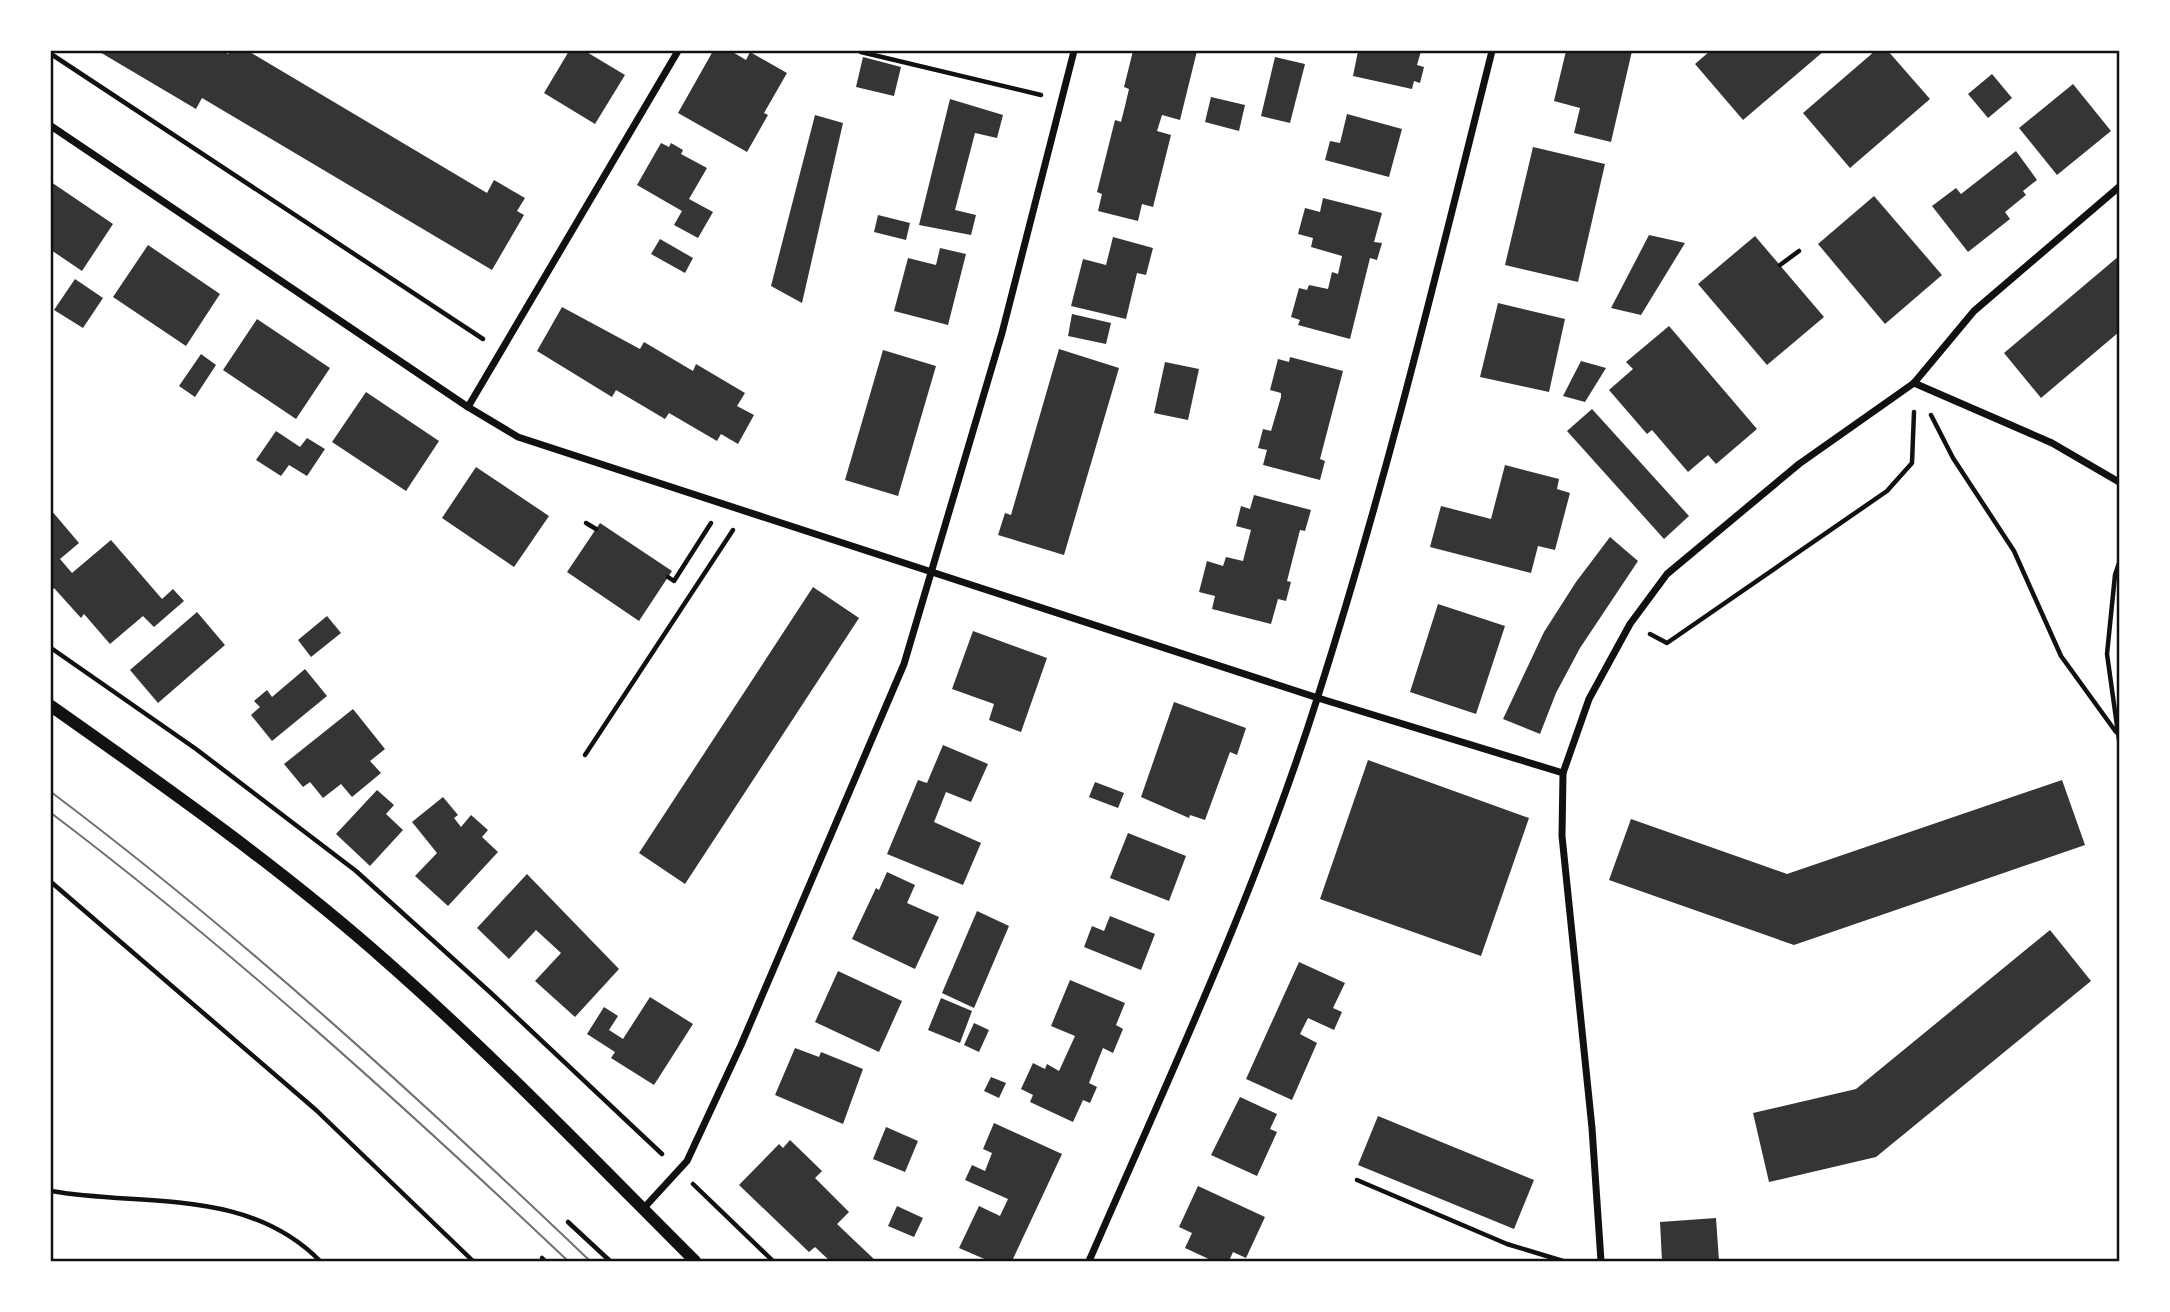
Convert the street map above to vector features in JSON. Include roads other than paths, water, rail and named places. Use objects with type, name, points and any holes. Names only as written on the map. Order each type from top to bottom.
[{"type":"street","points":[[468,407],[678,51]]},
{"type":"street","points":[[643,1209],[680,1171],[741,1045],[904,664],[1002,333],[1074,51]]},
{"type":"street","points":[[1089,1261],[1233,931],[1318,698],[1402,410],[1492,51]]},
{"type":"street","points":[[51,126],[468,407],[518,437],[1482,751],[1563,773]]},
{"type":"street","points":[[1601,1261],[1592,1128],[1562,836],[1563,773],[1589,699],[1630,624],[1667,574],[1716,530],[1799,464],[1914,383],[1974,311],[2119,187]]},
{"type":"street","points":[[1914,383],[2052,443],[2119,482]]},
{"type":"street","points":[[51,706],[209,817],[386,961],[508,1072],[695,1261]]},
{"type":"tram line","points":[[51,792],[122,846],[260,960],[394,1078],[590,1261]]},
{"type":"tram line","points":[[51,813],[185,919],[316,1030],[568,1261]]}]
